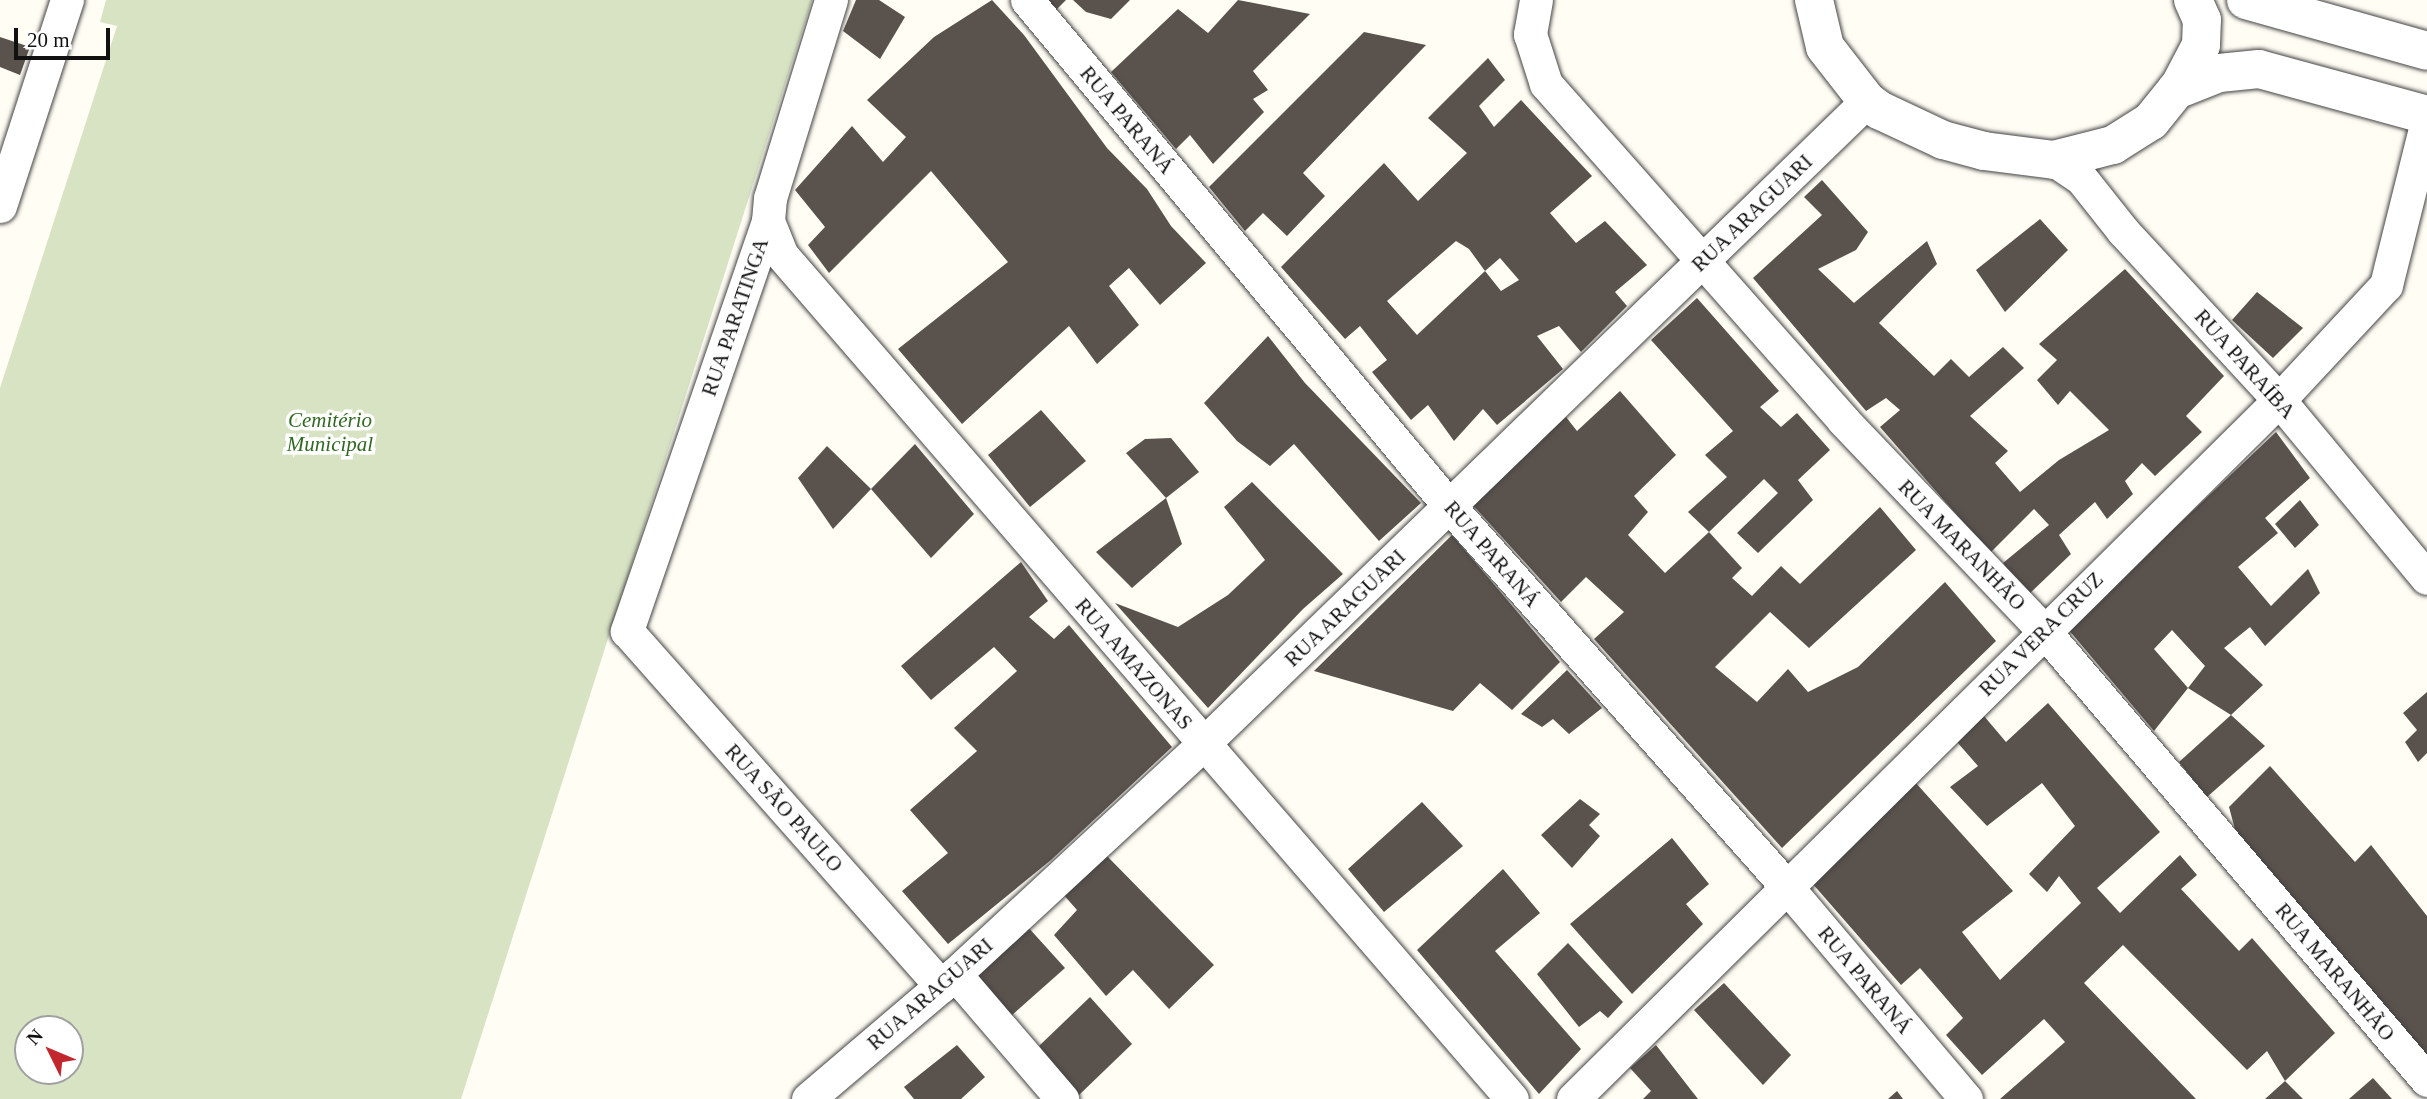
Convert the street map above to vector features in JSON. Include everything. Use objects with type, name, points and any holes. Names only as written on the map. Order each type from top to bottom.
[{"type":"street","points":[[0,206],[67,0]]},
{"type":"street","name":"RUA PARATINGA","points":[[627,631],[768,221],[770,198],[831,0]]},
{"type":"street","name":"RUA PARANÁ","points":[[1027,0],[1450,507],[1786,886],[1966,1099]]},
{"type":"street","name":"RUA MARANHÃO","points":[[1536,0],[1530,34],[1546,84],[1843,419],[2045,631],[2427,1080]]},
{"type":"street","points":[[1810,5],[1825,47],[1867,101],[1910,127],[1943,140],[1984,151],[2054,160],[2113,145],[2151,121],[2176,90],[2201,46],[2202,20],[2193,0]]},
{"type":"street","points":[[2246,0],[2427,51]]},
{"type":"street","points":[[2176,90],[2219,73],[2259,69],[2427,115]]},
{"type":"street","name":"RUA ARAGUARI","points":[[808,1099],[948,980],[1203,744],[1867,101]]},
{"type":"street","name":"RUA VERA CRUZ","points":[[1573,1099],[2279,400],[2386,285],[2427,121]]},
{"type":"street","name":"RUA PARAÍBA","points":[[2054,160],[2081,178],[2123,231],[2279,400],[2427,578]]},
{"type":"street","name":"RUA AMAZONAS","points":[[768,221],[781,254],[1512,1099]]},
{"type":"street","name":"RUA SÃO PAULO","points":[[627,631],[948,980],[1062,1099]]},
{"type":"green space","name":"Cemitério Municipal","points":[[106,0],[812,0],[461,1099],[0,1099],[0,388],[117,26],[100,22]]},
{"type":"building","points":[[856,0],[879,0],[905,17],[880,59],[843,31]]},
{"type":"building","points":[[992,0],[1024,35],[1107,148],[1147,189],[1171,226],[1206,263],[1160,305],[1129,268],[1109,286],[1139,325],[1097,364],[1069,326],[962,424],[898,349],[1008,262],[931,171],[829,273],[808,245],[825,227],[795,190],[852,126],[883,162],[906,137],[867,100],[934,37]]},
{"type":"building","points":[[1047,0],[1066,0],[1056,10]]},
{"type":"building","points":[[1073,0],[1130,0],[1111,19],[1086,12]]},
{"type":"building","points":[[1238,0],[1310,14],[1253,71],[1268,90],[1253,99],[1264,112],[1213,164],[1190,135],[1176,149],[1111,72],[1178,9],[1208,33]]},
{"type":"building","points":[[1364,32],[1426,45],[1303,173],[1325,196],[1287,236],[1263,213],[1245,231],[1209,187]]},
{"type":"building","points":[[0,37],[30,47],[20,75],[0,67]]},
{"type":"building","points":[[1488,58],[1505,80],[1479,106],[1494,127],[1521,100],[1592,176],[1550,213],[1576,243],[1605,221],[1647,265],[1615,292],[1627,306],[1581,352],[1559,326],[1537,336],[1563,369],[1497,425],[1483,409],[1454,441],[1428,405],[1411,420],[1372,372],[1387,360],[1360,326],[1345,339],[1281,267],[1384,163],[1418,201],[1467,153],[1428,118]],"holes":[[[1456,241],[1469,249],[1485,271],[1417,335],[1387,301]],[[1500,258],[1519,280],[1501,291],[1485,271]]]},
{"type":"building","points":[[1822,180],[1868,232],[1856,250],[1818,269],[1854,303],[1927,241],[1937,264],[1879,323],[1934,376],[1951,359],[1969,377],[2003,347],[2024,368],[1970,416],[2008,451],[1995,463],[2020,492],[2059,460],[2109,430],[2070,391],[2058,405],[2037,380],[2057,360],[2039,344],[2125,269],[2224,376],[2186,416],[2202,432],[2155,476],[2142,463],[2125,481],[2133,494],[2107,519],[2095,502],[2059,535],[2071,554],[2027,596],[2003,563],[2049,525],[2034,509],[1990,553],[1880,427],[1900,410],[1886,398],[1866,411],[1753,278],[1822,215],[1804,197]]},
{"type":"building","points":[[2040,219],[2068,250],[2005,312],[1976,270]]},
{"type":"building","points":[[2257,292],[2303,328],[2273,358],[2232,320]]},
{"type":"building","points":[[1697,298],[1779,391],[1760,407],[1781,427],[1797,413],[1830,450],[1798,480],[1813,500],[1758,553],[1737,533],[1778,493],[1764,479],[1709,532],[1688,512],[1727,477],[1705,455],[1733,431],[1651,340]]},
{"type":"building","points":[[1268,336],[1305,383],[1421,503],[1379,541],[1294,444],[1270,466],[1237,441],[1204,403]]},
{"type":"building","points":[[1620,391],[1676,455],[1634,496],[1648,512],[1628,535],[1665,573],[1709,532],[1742,568],[1732,578],[1752,596],[1781,566],[1800,584],[1880,507],[1916,550],[1809,648],[1770,612],[1715,667],[1757,702],[1788,669],[1808,692],[1858,667],[1945,582],[1996,641],[1782,848],[1594,639],[1624,612],[1586,577],[1561,602],[1471,503],[1566,417],[1577,431]]},
{"type":"building","points":[[1041,410],[1086,461],[1030,507],[988,455]]},
{"type":"building","points":[[2276,432],[2310,478],[2265,518],[2278,533],[2238,567],[2271,606],[2308,569],[2320,593],[2265,646],[2250,627],[2224,648],[2263,685],[2231,715],[2188,688],[2154,731],[2068,629]],"holes":[[[2172,630],[2205,666],[2188,688],[2154,649]]]},
{"type":"building","points":[[1171,438],[1199,472],[1166,498],[1126,453],[1145,439]]},
{"type":"building","points":[[915,444],[974,514],[931,558],[871,489]]},
{"type":"building","points":[[827,446],[871,489],[833,529],[798,478]]},
{"type":"building","points":[[1252,482],[1343,574],[1303,609],[1208,708],[1115,603],[1178,627],[1228,595],[1265,560],[1224,507]]},
{"type":"building","points":[[1166,498],[1182,544],[1132,588],[1096,552]]},
{"type":"building","points":[[2300,500],[2319,525],[2295,548],[2275,524]]},
{"type":"building","points":[[1452,535],[1560,662],[1512,710],[1480,683],[1453,711],[1314,671]]},
{"type":"building","points":[[1021,562],[1048,601],[1029,617],[1054,639],[1069,625],[1172,747],[1051,860],[948,944],[902,891],[948,853],[910,810],[977,751],[954,728],[1017,671],[994,647],[931,700],[901,666]]},
{"type":"building","points":[[1567,670],[1602,708],[1569,734],[1553,719],[1542,727],[1521,714]]},
{"type":"building","points":[[2427,692],[2427,753],[2418,762],[2405,742],[2417,730],[2403,713]]},
{"type":"building","points":[[2048,703],[2160,832],[2097,888],[2120,913],[2180,855],[2197,875],[2181,889],[2239,951],[2252,938],[2335,1033],[2285,1081],[2267,1051],[2247,1070],[2123,945],[2084,983],[2196,1099],[2000,1099],[2065,1042],[2044,1019],[1982,1075],[1946,1035],[1963,1018],[1920,968],[1901,985],[1812,883],[1915,782],[2013,891],[1962,932],[2000,980],[2081,903],[2059,876],[2047,892],[2029,874],[2075,826],[2042,783],[1987,826],[1950,787],[1978,766],[1957,742],[1984,716],[2006,742]]},
{"type":"building","points":[[2231,715],[2265,746],[2207,797],[2179,762]]},
{"type":"building","points":[[2270,766],[2355,862],[2371,845],[2427,916],[2427,1056],[2236,833],[2229,807]]},
{"type":"building","points":[[1580,799],[1600,814],[1589,825],[1600,836],[1572,868],[1541,835]]},
{"type":"building","points":[[1422,802],[1463,846],[1384,912],[1348,869]]},
{"type":"building","points":[[1672,838],[1709,884],[1686,904],[1703,924],[1632,994],[1570,924]]},
{"type":"building","points":[[1106,855],[1214,965],[1169,1009],[1133,970],[1106,996],[1054,935],[1077,910],[1062,893]]},
{"type":"building","points":[[1503,869],[1540,913],[1495,951],[1581,1049],[1539,1094],[1417,950]]},
{"type":"building","points":[[1027,926],[1065,968],[1011,1016],[975,975]]},
{"type":"building","points":[[1568,943],[1623,1002],[1608,1018],[1600,1011],[1579,1027],[1537,974]]},
{"type":"building","points":[[1724,983],[1791,1055],[1763,1085],[1694,1010]]},
{"type":"building","points":[[1090,997],[1132,1044],[1079,1095],[1039,1046]]},
{"type":"building","points":[[957,1045],[985,1077],[961,1099],[914,1099],[904,1087]]},
{"type":"building","points":[[1656,1045],[1698,1099],[1643,1099],[1651,1091],[1630,1068]]},
{"type":"building","points":[[2373,1078],[2392,1099],[2349,1099]]},
{"type":"building","points":[[2285,1081],[2303,1099],[2265,1099]]},
{"type":"building","points":[[1897,1091],[1903,1099],[1888,1099]]}]
